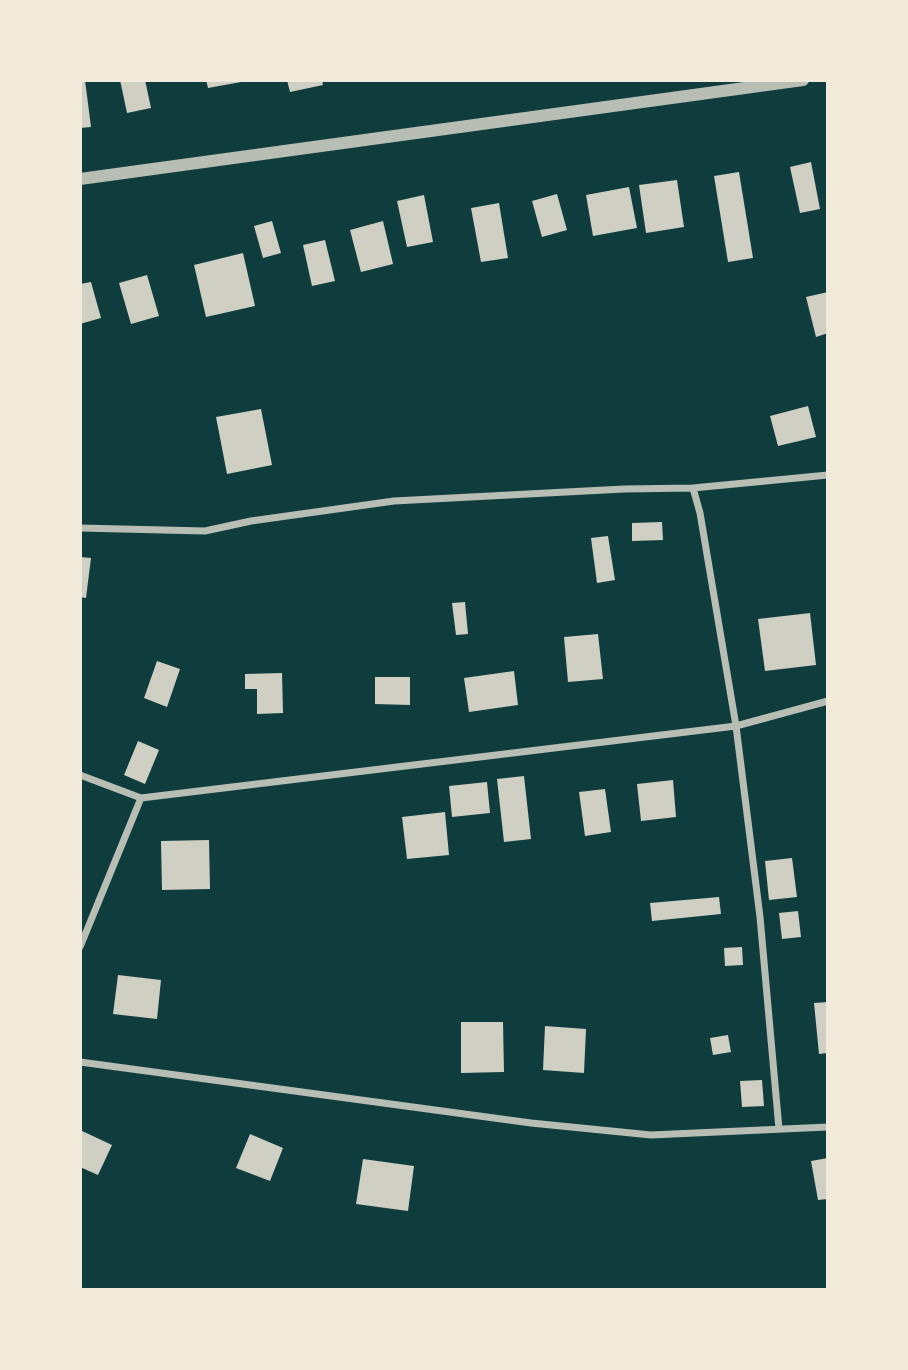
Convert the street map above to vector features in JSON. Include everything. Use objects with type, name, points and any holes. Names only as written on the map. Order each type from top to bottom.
[{"type":"street","points":[[80,179],[803,80]]},
{"type":"street","points":[[80,528],[205,531],[251,521],[394,501],[693,488],[828,475]]},
{"type":"street","points":[[693,488],[700,513],[736,726],[760,918],[779,1129]]},
{"type":"street","points":[[80,775],[141,798],[736,726],[828,701]]},
{"type":"street","points":[[80,947],[141,798]]},
{"type":"street","points":[[80,1062],[531,1123],[651,1135],[828,1127]]},
{"type":"building","points":[[80,80],[85,80],[91,127],[80,128]]},
{"type":"building","points":[[120,80],[145,80],[151,108],[127,113]]},
{"type":"building","points":[[206,80],[240,80],[241,82],[208,88]]},
{"type":"building","points":[[287,80],[322,80],[323,85],[290,92]]},
{"type":"building","points":[[811,162],[820,209],[800,213],[790,167]]},
{"type":"building","points":[[739,172],[753,258],[728,262],[714,176]]},
{"type":"building","points":[[677,180],[684,227],[646,233],[639,185]]},
{"type":"building","points":[[629,187],[637,228],[593,236],[586,195]]},
{"type":"building","points":[[557,194],[567,230],[542,237],[532,201]]},
{"type":"building","points":[[424,195],[433,242],[407,247],[397,201]]},
{"type":"building","points":[[499,203],[508,258],[481,262],[471,208]]},
{"type":"building","points":[[272,221],[281,253],[263,258],[254,226]]},
{"type":"building","points":[[383,221],[393,264],[361,272],[350,230]]},
{"type":"building","points":[[325,240],[335,281],[312,286],[303,245]]},
{"type":"building","points":[[243,253],[255,306],[206,317],[194,265]]},
{"type":"building","points":[[147,275],[159,316],[131,324],[119,283]]},
{"type":"building","points":[[91,282],[101,318],[80,324],[80,284]]},
{"type":"building","points":[[828,292],[828,333],[816,337],[806,297]]},
{"type":"building","points":[[808,406],[816,437],[778,446],[770,416]]},
{"type":"building","points":[[261,409],[272,465],[227,474],[216,417]]},
{"type":"building","points":[[662,522],[663,540],[632,541],[632,523]]},
{"type":"building","points":[[608,536],[615,580],[597,583],[591,538]]},
{"type":"building","points":[[80,557],[91,558],[86,598],[80,597]]},
{"type":"building","points":[[465,602],[468,634],[456,635],[452,603]]},
{"type":"building","points":[[810,613],[816,665],[765,671],[758,619]]},
{"type":"building","points":[[598,634],[603,679],[568,682],[564,637]]},
{"type":"building","points":[[157,661],[180,669],[167,707],[144,698]]},
{"type":"building","points":[[514,671],[518,705],[469,712],[464,678]]},
{"type":"building","points":[[282,673],[283,713],[257,714],[257,689],[245,689],[245,674]]},
{"type":"building","points":[[375,677],[410,677],[410,705],[375,704]]},
{"type":"building","points":[[138,741],[159,750],[145,784],[124,775]]},
{"type":"building","points":[[524,776],[531,839],[504,842],[497,779]]},
{"type":"building","points":[[673,780],[676,817],[641,821],[637,784]]},
{"type":"building","points":[[487,782],[490,813],[452,817],[449,786]]},
{"type":"building","points":[[605,789],[611,832],[585,836],[579,792]]},
{"type":"building","points":[[445,812],[449,855],[407,859],[402,817]]},
{"type":"building","points":[[209,840],[210,889],[162,890],[161,841]]},
{"type":"building","points":[[792,858],[797,897],[769,900],[765,861]]},
{"type":"building","points":[[719,897],[721,914],[652,921],[650,903]]},
{"type":"building","points":[[798,911],[801,937],[782,939],[779,913]]},
{"type":"building","points":[[742,947],[743,965],[725,966],[724,948]]},
{"type":"building","points":[[118,975],[161,980],[157,1019],[113,1014]]},
{"type":"building","points":[[828,1002],[828,1053],[819,1054],[814,1003]]},
{"type":"building","points":[[461,1022],[503,1022],[504,1072],[461,1073]]},
{"type":"building","points":[[545,1026],[586,1029],[584,1073],[543,1070]]},
{"type":"building","points":[[728,1035],[731,1052],[713,1055],[710,1038]]},
{"type":"building","points":[[762,1080],[764,1106],[742,1107],[740,1081]]},
{"type":"building","points":[[80,1130],[112,1145],[98,1175],[80,1167]]},
{"type":"building","points":[[250,1134],[283,1148],[270,1181],[236,1168]]},
{"type":"building","points":[[828,1158],[828,1199],[818,1200],[811,1161]]},
{"type":"building","points":[[363,1159],[414,1166],[408,1211],[356,1204]]}]
